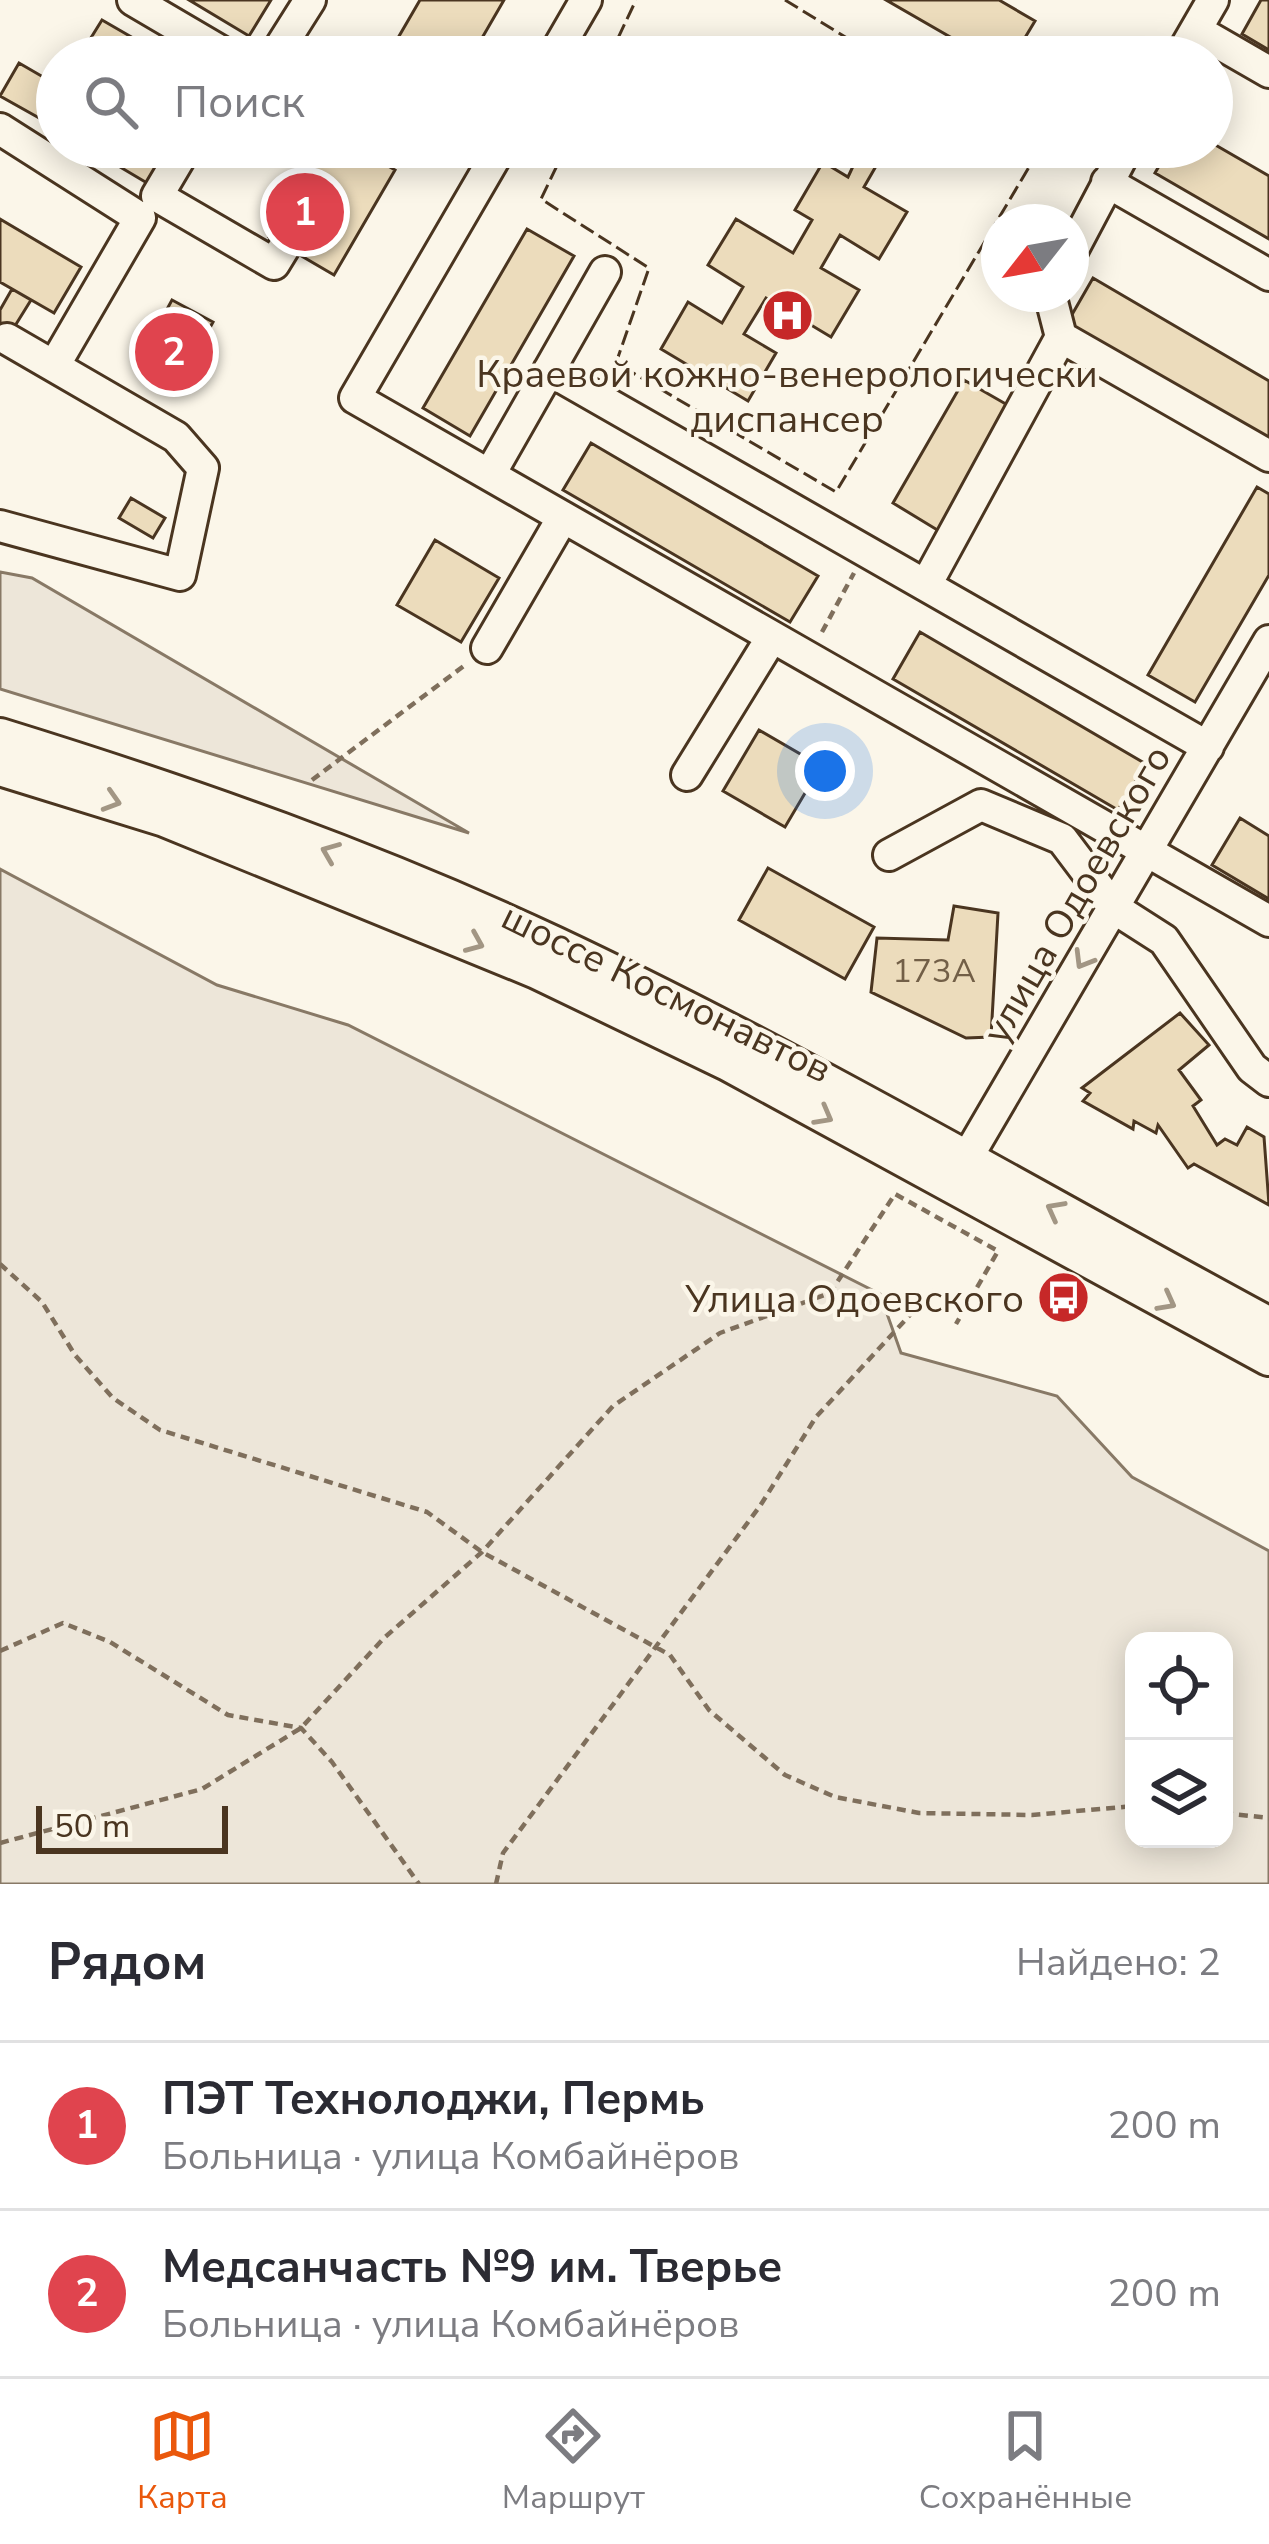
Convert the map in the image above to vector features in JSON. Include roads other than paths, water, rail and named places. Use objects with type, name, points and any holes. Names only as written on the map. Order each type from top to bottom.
[{"type":"main road","name":"шоссе Космонавтов","points":[[0,737],[175,791],[552,944],[742,1039],[957,1174],[1269,1357]]},
{"type":"main road","name":"шоссе Космонавтов","points":[[0,767],[187,826],[537,970],[1269,1326]]},
{"type":"street","points":[[133,0],[194,36]]},
{"type":"street","points":[[287,36],[310,0]]},
{"type":"street","points":[[565,36],[586,0]]},
{"type":"street","points":[[1193,36],[1213,0]]},
{"type":"street","points":[[1233,60],[1269,72]]},
{"type":"street","points":[[0,129],[36,152]]},
{"type":"street","points":[[54,366],[140,218],[61,168]]},
{"type":"street","points":[[174,168],[157,196],[274,264],[288,241]]},
{"type":"street","points":[[489,168],[355,398],[1269,921]]},
{"type":"street","points":[[1089,218],[1115,168]]},
{"type":"street","points":[[1107,182],[1269,274]]},
{"type":"street","points":[[490,474],[605,272]]},
{"type":"street","points":[[927,583],[1061,337],[1055,312]]},
{"type":"street","points":[[1061,337],[1269,456]]},
{"type":"street","points":[[0,526],[180,575],[202,468],[176,436],[7,339]]},
{"type":"street","points":[[550,370],[1208,746]]},
{"type":"street","points":[[488,648],[563,517]]},
{"type":"street","points":[[687,775],[772,637]]},
{"type":"street","name":"улица Одоевского","points":[[957,1174],[1269,641]]},
{"type":"street","points":[[889,854],[981,805],[1062,839],[1114,908],[1164,940],[1252,1068],[1269,1081]]},
{"type":"place","name":"ПЭТ Технолоджи, Пермь","points":[[305,212]]},
{"type":"place","name":"Краевой кожно-венерологически диспансер","points":[[787,316]]},
{"type":"place","name":"Медсанчасть №9 им. Тверье","points":[[174,352]]},
{"type":"place","name":"Улица Одоевского","points":[[1063,1298]]}]
